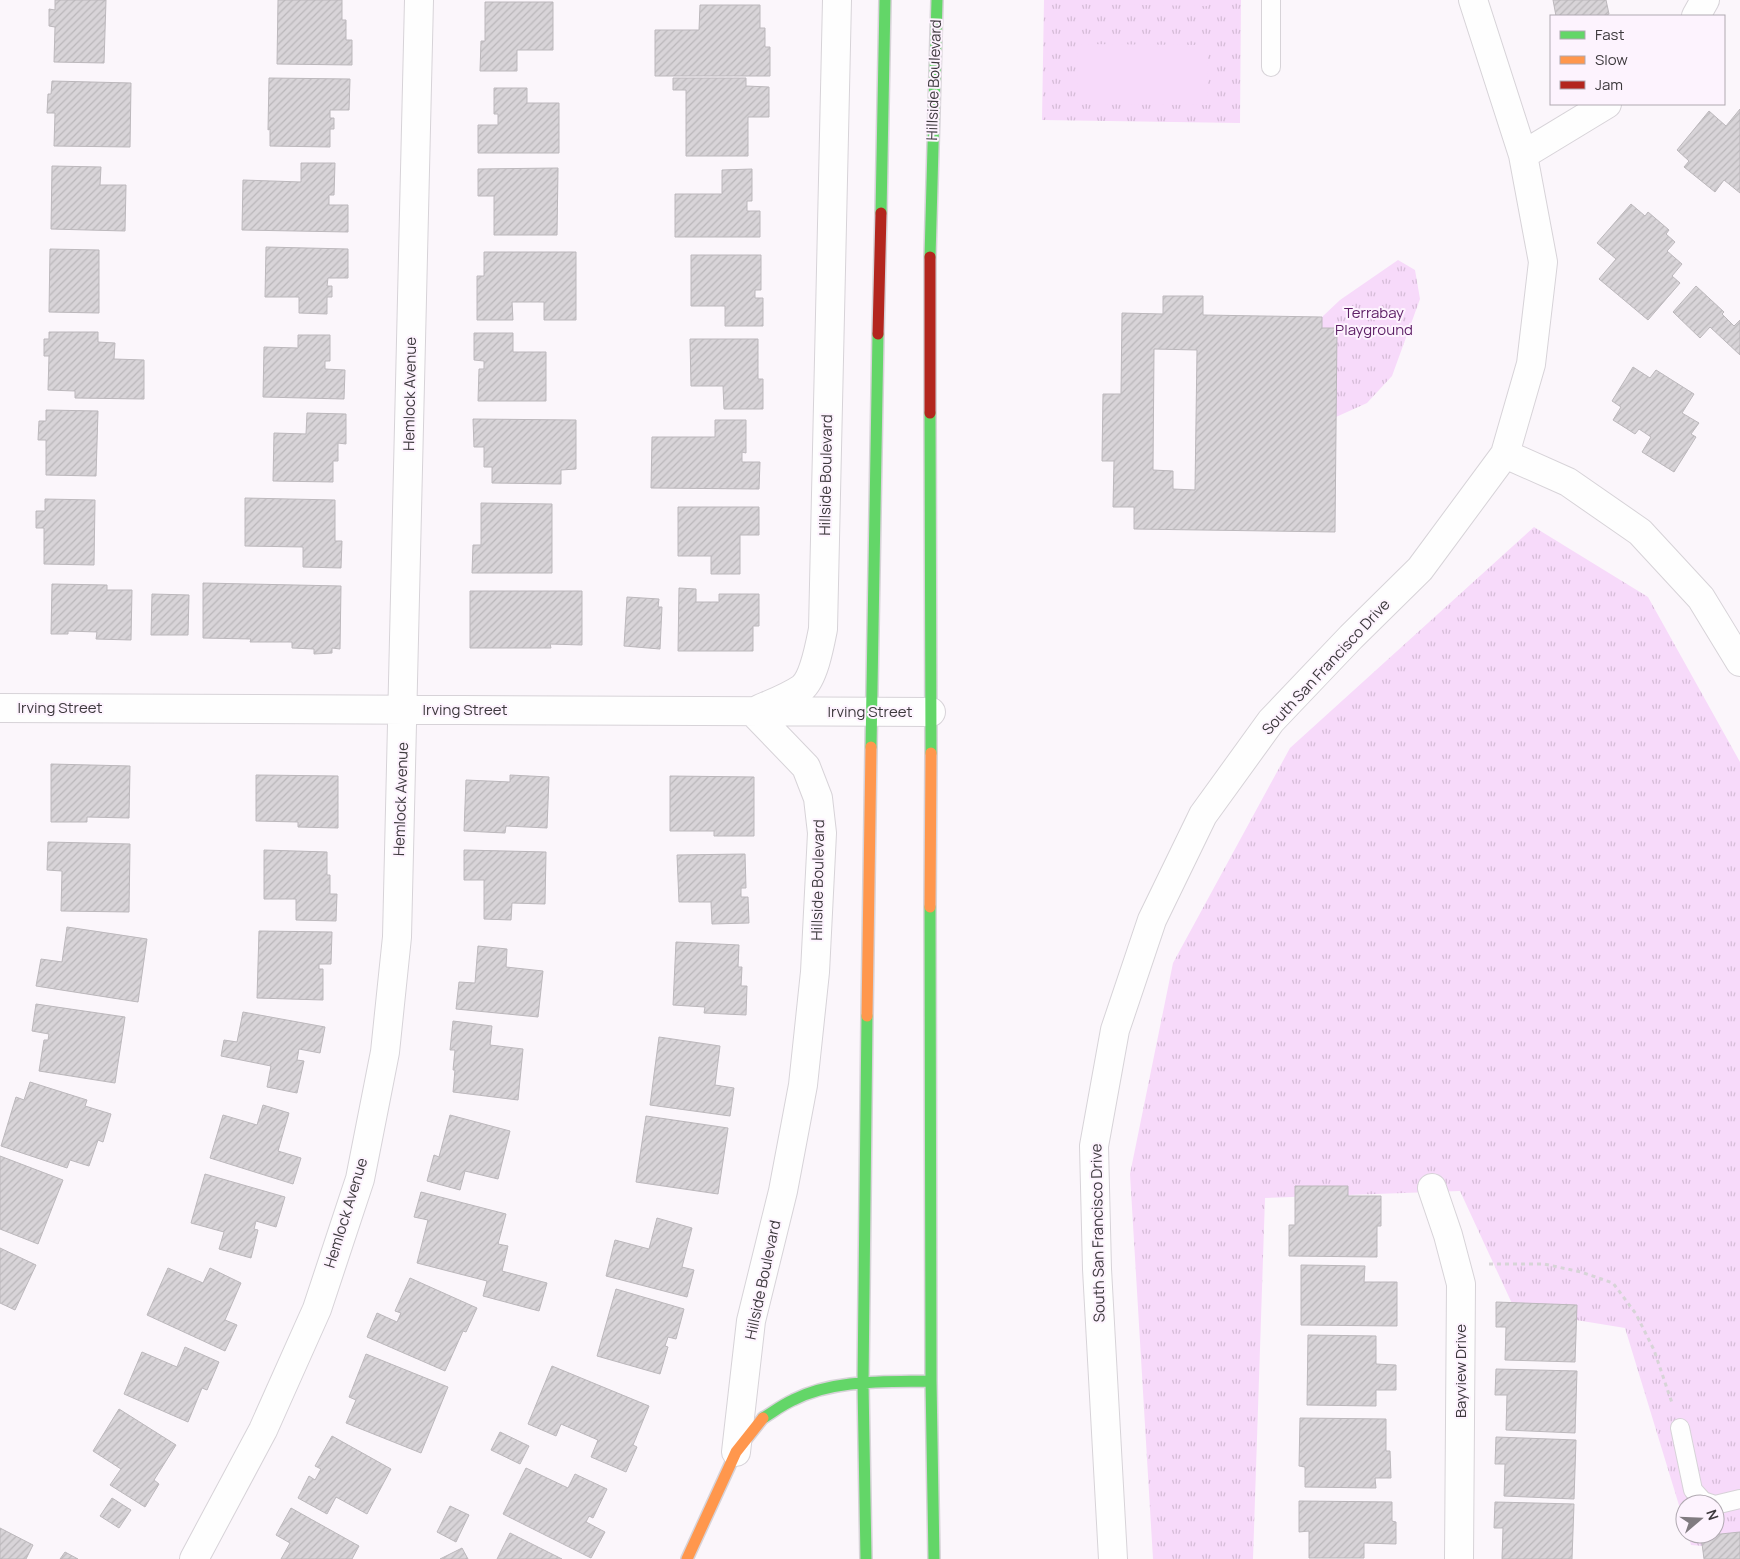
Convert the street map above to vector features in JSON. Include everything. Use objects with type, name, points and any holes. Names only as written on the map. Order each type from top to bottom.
[{"type":"main road","points":[[866,1559],[863,1383],[871,712],[885,0]]},
{"type":"main road","name":"Hillside Boulevard","points":[[687,1559],[736,1452],[761,1419],[794,1400],[827,1388],[863,1383],[932,1381],[929,991],[931,712],[930,249],[937,0]]},
{"type":"main road","points":[[932,1381],[934,1559]]},
{"type":"street","name":"Hemlock Avenue","points":[[194,1559],[263,1430],[317,1309],[360,1179],[385,1052],[396,947],[419,0]]},
{"type":"street","name":"Hillside Boulevard","points":[[736,1452],[751,1321],[783,1191],[803,1085],[815,972],[822,833],[818,798],[806,767],[752,712],[776,702],[803,687],[815,665],[823,629],[837,0]]},
{"type":"street","name":"South San Francisco Drive","points":[[1113,1559],[1097,1268],[1094,1146],[1116,1030],[1152,920],[1203,815],[1271,721],[1351,636],[1420,569],[1504,454],[1531,364],[1543,262],[1523,155],[1473,0]]},
{"type":"street","points":[[1697,15],[1705,0]]},
{"type":"street","points":[[1523,155],[1605,105]]},
{"type":"street","points":[[1504,454],[1568,482],[1640,532],[1701,598],[1740,662]]},
{"type":"street","name":"Irving Street","points":[[0,708],[931,712]]},
{"type":"street","name":"Bayview Drive","points":[[1432,1188],[1448,1235],[1461,1284],[1459,1559]]},
{"type":"lane","points":[[1271,0],[1271,67]]},
{"type":"lane","points":[[1680,1428],[1693,1490],[1697,1494]]},
{"type":"lane","points":[[1725,1502],[1740,1499]]},
{"type":"path","points":[[1456,1265],[1544,1264],[1581,1272],[1613,1283],[1636,1314],[1654,1350],[1680,1428]]},
{"type":"green space","points":[[1044,0],[1241,0],[1240,123],[1042,120]]},
{"type":"green space","points":[[1078,0],[1208,0],[1208,6],[1078,4]]},
{"type":"green space","points":[[1078,44],[1208,45],[1207,105],[1077,104]]},
{"type":"green space","name":"Terrabay Playground","points":[[1398,260],[1415,270],[1420,299],[1392,376],[1367,403],[1336,417],[1337,329],[1322,328],[1322,317],[1340,300]]},
{"type":"green space","points":[[1534,527],[1648,597],[1740,762],[1740,1549],[1691,1545],[1725,1544],[1725,1494],[1676,1494],[1625,1328],[1515,1310],[1460,1191],[1265,1198],[1253,1559],[1153,1559],[1130,1174],[1173,963],[1290,748]]},
{"type":"building","points":[[55,0],[106,0],[104,63],[54,62],[55,27],[49,26],[49,9],[55,10]]},
{"type":"building","points":[[278,0],[342,0],[342,20],[346,20],[346,40],[352,40],[352,65],[277,64]]},
{"type":"building","points":[[1553,0],[1606,0],[1609,14],[1606,15],[1556,15]]},
{"type":"building","points":[[485,2],[553,2],[553,50],[517,50],[517,71],[480,71],[481,41],[485,41]]},
{"type":"building","points":[[700,5],[760,5],[760,28],[765,28],[765,47],[770,47],[770,76],[655,76],[655,30],[699,30]]},
{"type":"building","points":[[269,78],[350,79],[349,110],[330,110],[330,118],[334,118],[334,129],[330,129],[330,147],[270,146],[270,129],[268,130]]},
{"type":"building","points":[[673,78],[746,78],[746,86],[769,87],[769,117],[748,117],[748,156],[686,156],[686,90],[673,90]]},
{"type":"building","points":[[52,81],[131,83],[130,147],[54,146],[55,113],[47,113],[48,94],[51,94]]},
{"type":"building","points":[[494,88],[527,88],[527,103],[559,103],[559,153],[478,153],[478,125],[498,125],[498,114],[494,114]]},
{"type":"building","points":[[1740,109],[1740,193],[1724,180],[1715,192],[1684,167],[1689,161],[1677,150],[1709,111],[1726,126]]},
{"type":"building","points":[[301,163],[335,163],[334,195],[329,195],[329,205],[348,205],[348,232],[242,230],[243,180],[301,182]]},
{"type":"building","points":[[52,166],[101,167],[100,185],[126,185],[125,231],[51,229]]},
{"type":"building","points":[[558,168],[557,235],[494,235],[494,196],[478,196],[478,169]]},
{"type":"building","points":[[752,169],[752,201],[747,201],[747,211],[760,211],[760,237],[675,237],[675,194],[722,194],[722,170]]},
{"type":"building","points":[[1631,204],[1645,216],[1648,212],[1669,230],[1666,234],[1675,242],[1667,251],[1682,264],[1672,276],[1680,283],[1648,320],[1599,279],[1616,259],[1597,243]]},
{"type":"building","points":[[266,247],[348,249],[348,278],[328,278],[327,286],[332,286],[332,297],[327,297],[327,314],[299,313],[299,297],[265,297]]},
{"type":"building","points":[[50,249],[99,250],[99,313],[49,312]]},
{"type":"building","points":[[484,252],[576,252],[576,320],[544,320],[544,302],[512,302],[513,320],[477,320],[477,276],[484,276]]},
{"type":"building","points":[[691,255],[761,255],[761,290],[755,290],[755,298],[763,298],[763,326],[725,326],[725,306],[691,306]]},
{"type":"building","points":[[1696,286],[1724,312],[1722,314],[1734,326],[1740,320],[1740,355],[1710,327],[1700,338],[1673,312]]},
{"type":"building","points":[[1163,296],[1203,296],[1203,315],[1322,317],[1322,328],[1337,328],[1335,532],[1134,529],[1134,507],[1113,507],[1114,461],[1102,461],[1103,394],[1121,394],[1122,313],[1163,314]],"holes":[[[1154,349],[1197,350],[1195,490],[1173,489],[1173,471],[1153,470]]]},
{"type":"building","points":[[49,332],[98,332],[98,342],[115,343],[114,359],[144,360],[144,399],[75,398],[75,391],[48,390],[49,356],[44,356],[44,339],[49,339]]},
{"type":"building","points":[[474,333],[513,333],[513,352],[546,352],[546,401],[478,401],[479,369],[484,369],[484,361],[474,360]]},
{"type":"building","points":[[298,335],[330,335],[330,361],[325,361],[325,369],[345,370],[344,399],[263,397],[264,347],[298,348]]},
{"type":"building","points":[[690,339],[758,339],[758,379],[763,379],[763,409],[724,409],[723,386],[691,386]]},
{"type":"building","points":[[1633,367],[1650,378],[1656,370],[1694,394],[1682,413],[1699,423],[1691,434],[1696,437],[1674,472],[1642,452],[1651,437],[1639,429],[1635,434],[1613,420],[1621,407],[1612,401]]},
{"type":"building","points":[[46,410],[98,411],[96,476],[46,475],[46,440],[38,440],[39,421],[46,421]]},
{"type":"building","points":[[307,413],[346,414],[346,444],[338,443],[338,461],[333,461],[333,482],[273,481],[274,433],[306,434]]},
{"type":"building","points":[[473,419],[576,420],[576,469],[561,470],[561,484],[492,483],[492,467],[484,467],[484,447],[474,447]]},
{"type":"building","points":[[715,420],[746,420],[746,453],[742,452],[742,462],[760,462],[759,489],[651,488],[652,437],[715,437]]},
{"type":"building","points":[[245,498],[335,500],[335,541],[342,541],[341,568],[303,567],[303,547],[245,546]]},
{"type":"building","points":[[45,499],[95,500],[94,565],[44,564],[44,528],[36,528],[36,511],[45,511]]},
{"type":"building","points":[[481,503],[552,504],[552,573],[472,573],[473,545],[481,545]]},
{"type":"building","points":[[678,507],[759,507],[759,535],[740,535],[740,574],[711,574],[711,556],[678,556]]},
{"type":"building","points":[[203,583],[341,586],[340,649],[332,648],[332,653],[314,654],[314,649],[292,648],[292,642],[250,642],[251,639],[203,638]]},
{"type":"building","points":[[52,584],[107,585],[107,590],[132,590],[131,640],[96,639],[97,632],[68,631],[68,634],[51,634]]},
{"type":"building","points":[[679,588],[696,589],[696,602],[719,602],[719,594],[759,594],[759,626],[753,626],[753,651],[678,651]]},
{"type":"building","points":[[470,591],[582,591],[582,645],[550,644],[551,648],[470,648]]},
{"type":"building","points":[[152,594],[189,595],[188,635],[151,635]]},
{"type":"building","points":[[627,597],[659,599],[658,607],[662,607],[660,649],[624,646]]},
{"type":"building","points":[[51,764],[130,766],[129,818],[87,817],[87,822],[51,822]]},
{"type":"building","points":[[256,775],[338,776],[338,828],[298,827],[298,822],[256,821]]},
{"type":"building","points":[[510,775],[549,777],[547,828],[506,826],[505,833],[464,831],[466,780],[510,782]]},
{"type":"building","points":[[670,776],[754,777],[754,836],[714,836],[714,831],[670,831]]},
{"type":"building","points":[[48,842],[130,844],[129,912],[61,911],[62,871],[47,870]]},
{"type":"building","points":[[264,850],[327,852],[327,875],[330,875],[330,894],[337,894],[336,921],[296,920],[296,899],[264,899]]},
{"type":"building","points":[[464,850],[546,852],[545,904],[512,903],[511,920],[484,919],[484,880],[464,880]]},
{"type":"building","points":[[745,854],[746,888],[741,888],[741,897],[748,897],[749,923],[712,924],[711,902],[679,902],[677,855]]},
{"type":"building","points":[[67,927],[147,939],[138,1002],[36,986],[41,959],[62,962]]},
{"type":"building","points":[[259,931],[332,932],[331,964],[319,964],[319,969],[323,969],[323,1000],[257,998]]},
{"type":"building","points":[[676,942],[739,945],[738,967],[742,967],[741,986],[747,986],[746,1015],[704,1013],[705,1007],[673,1005]]},
{"type":"building","points":[[478,946],[507,949],[506,967],[543,971],[538,1017],[456,1009],[459,982],[475,983]]},
{"type":"building","points":[[36,1004],[125,1017],[115,1083],[39,1071],[44,1040],[48,1040],[49,1034],[32,1031]]},
{"type":"building","points":[[243,1012],[325,1027],[320,1053],[299,1049],[297,1060],[304,1061],[297,1093],[267,1087],[271,1066],[221,1056],[224,1040],[237,1042]]},
{"type":"building","points":[[453,1021],[492,1026],[490,1045],[523,1049],[518,1100],[453,1092],[455,1050],[450,1050]]},
{"type":"building","points":[[659,1037],[720,1046],[715,1085],[734,1088],[730,1116],[650,1105]]},
{"type":"building","points":[[30,1082],[87,1100],[85,1106],[111,1114],[103,1142],[98,1140],[89,1166],[70,1160],[67,1168],[1,1146],[16,1097],[24,1100]]},
{"type":"building","points":[[263,1105],[289,1113],[278,1151],[301,1158],[293,1184],[210,1158],[223,1115],[257,1125]]},
{"type":"building","points":[[450,1115],[510,1131],[498,1179],[465,1171],[460,1190],[427,1181],[434,1155],[439,1157]]},
{"type":"building","points":[[646,1116],[728,1128],[718,1194],[636,1182]]},
{"type":"building","points":[[0,1156],[63,1180],[38,1244],[0,1229]]},
{"type":"building","points":[[205,1174],[285,1197],[276,1227],[256,1221],[254,1229],[258,1230],[251,1258],[219,1249],[224,1232],[191,1223]]},
{"type":"building","points":[[1295,1186],[1348,1186],[1348,1196],[1381,1196],[1381,1226],[1377,1226],[1377,1257],[1289,1256],[1289,1225],[1295,1225]]},
{"type":"building","points":[[421,1192],[506,1214],[498,1244],[508,1246],[502,1271],[547,1283],[539,1311],[483,1296],[487,1281],[417,1263],[428,1220],[414,1217]]},
{"type":"building","points":[[657,1218],[692,1228],[682,1267],[694,1270],[687,1297],[606,1276],[615,1240],[649,1249]]},
{"type":"building","points":[[0,1248],[36,1265],[15,1310],[0,1303]]},
{"type":"building","points":[[1301,1265],[1365,1266],[1364,1282],[1397,1282],[1397,1326],[1301,1325]]},
{"type":"building","points":[[168,1268],[203,1283],[210,1268],[241,1283],[225,1320],[237,1325],[225,1351],[147,1315]]},
{"type":"building","points":[[410,1278],[477,1308],[466,1332],[463,1331],[445,1371],[367,1337],[377,1313],[397,1322],[401,1313],[395,1311]]},
{"type":"building","points":[[616,1289],[684,1309],[676,1339],[668,1337],[665,1346],[668,1347],[660,1374],[597,1356]]},
{"type":"building","points":[[1496,1302],[1577,1305],[1575,1362],[1505,1360],[1506,1327],[1496,1327]]},
{"type":"building","points":[[1308,1335],[1376,1336],[1376,1364],[1396,1365],[1396,1390],[1376,1390],[1376,1406],[1307,1405]]},
{"type":"building","points":[[185,1347],[219,1362],[207,1390],[202,1388],[188,1422],[124,1394],[142,1352],[177,1367]]},
{"type":"building","points":[[366,1354],[448,1387],[421,1453],[346,1423],[356,1400],[349,1397]]},
{"type":"building","points":[[552,1366],[649,1406],[633,1445],[637,1447],[626,1472],[591,1457],[598,1440],[561,1424],[556,1436],[528,1424]]},
{"type":"building","points":[[1496,1369],[1577,1371],[1575,1433],[1506,1430],[1507,1395],[1495,1395]]},
{"type":"building","points":[[119,1409],[176,1445],[154,1480],[159,1484],[145,1507],[110,1485],[121,1469],[93,1451]]},
{"type":"building","points":[[1300,1418],[1386,1419],[1386,1451],[1390,1451],[1391,1478],[1375,1478],[1376,1488],[1305,1487],[1305,1467],[1299,1466]]},
{"type":"building","points":[[500,1432],[529,1446],[520,1464],[491,1450]]},
{"type":"building","points":[[332,1436],[391,1469],[367,1514],[336,1497],[327,1514],[298,1498],[309,1476],[315,1480],[321,1469],[315,1466]]},
{"type":"building","points":[[1496,1437],[1576,1440],[1574,1499],[1504,1496],[1505,1464],[1495,1464]]},
{"type":"building","points":[[526,1468],[568,1488],[575,1474],[607,1489],[593,1518],[589,1516],[586,1522],[605,1532],[591,1558],[503,1514]]},
{"type":"building","points":[[112,1498],[131,1510],[119,1528],[100,1516]]},
{"type":"building","points":[[1299,1501],[1392,1502],[1392,1521],[1396,1522],[1396,1544],[1364,1543],[1364,1558],[1309,1558],[1309,1531],[1299,1532]]},
{"type":"building","points":[[1495,1502],[1574,1504],[1572,1559],[1502,1559],[1503,1528],[1494,1528]]},
{"type":"building","points":[[450,1506],[469,1515],[456,1542],[437,1532]]},
{"type":"building","points":[[291,1508],[359,1546],[352,1559],[281,1559],[290,1543],[276,1535]]},
{"type":"building","points":[[0,1528],[33,1545],[26,1559],[0,1559]]},
{"type":"building","points":[[1740,1532],[1740,1559],[1704,1559],[1702,1544],[1725,1544],[1725,1534]]},
{"type":"building","points":[[510,1533],[562,1559],[497,1559]]},
{"type":"building","points":[[462,1548],[468,1559],[440,1559]]},
{"type":"building","points":[[65,1552],[78,1559],[60,1559]]},
{"type":"traffic: fast","points":[[881,213],[885,0]]},
{"type":"traffic: fast","points":[[930,257],[937,0]]},
{"type":"traffic: fast","points":[[871,747],[878,334]]},
{"type":"traffic: fast","points":[[930,413],[931,753]]},
{"type":"traffic: fast","points":[[930,907],[931,1381],[934,1559]]},
{"type":"traffic: fast","points":[[866,1559],[863,1383],[867,1016]]},
{"type":"traffic: fast","points":[[763,1418],[793,1400],[826,1388],[860,1383],[931,1381]]},
{"type":"traffic: slow","points":[[867,1016],[871,747]]},
{"type":"traffic: slow","points":[[930,907],[931,753]]},
{"type":"traffic: slow","points":[[687,1559],[736,1452],[763,1418]]},
{"type":"traffic: jam","points":[[878,334],[881,213]]},
{"type":"traffic: jam","points":[[930,257],[930,413]]}]
